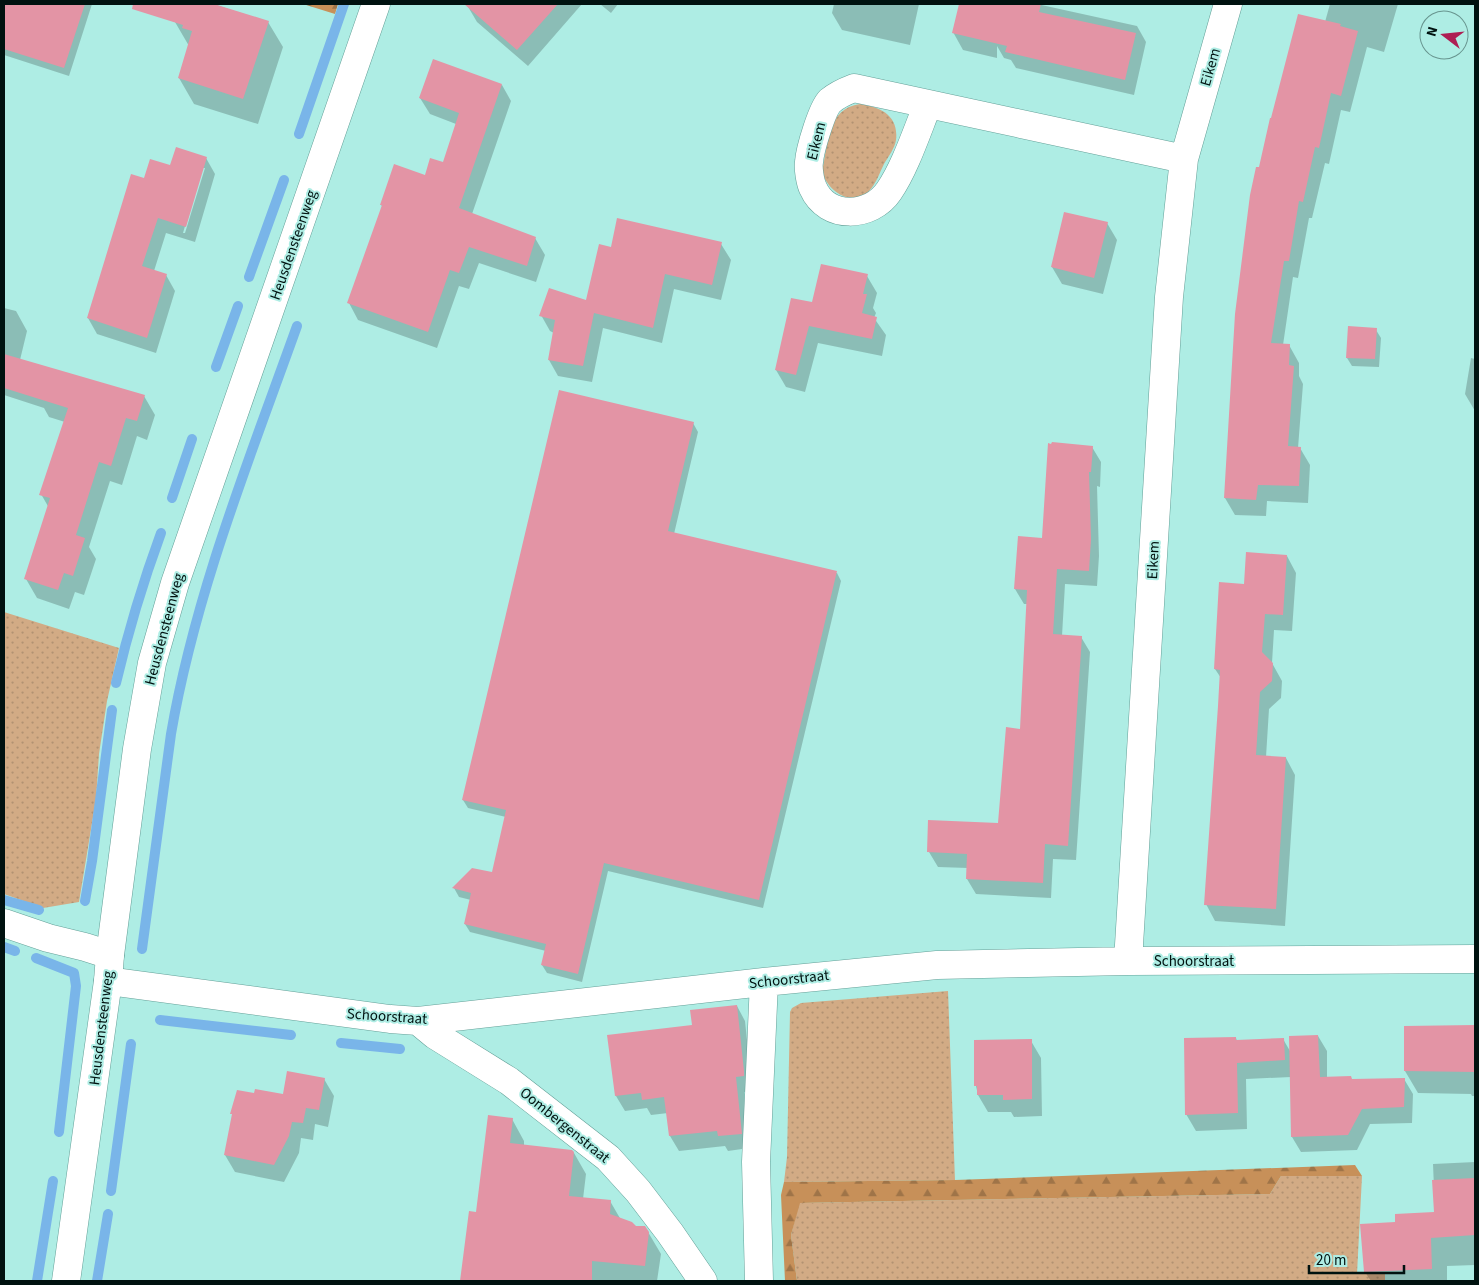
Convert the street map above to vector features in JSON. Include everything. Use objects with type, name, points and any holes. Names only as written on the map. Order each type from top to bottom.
[{"type":"street","name":"Heusdensteenweg","points":[[66,1281],[137,748],[152,663],[175,583],[376,4]]},
{"type":"street","name":"Eikem","points":[[1128,961],[1169,297],[1184,159],[1228,4]]},
{"type":"street","name":"Eikem","points":[[928,104],[909,152],[889,192],[876,204],[856,212],[842,212],[822,200],[813,188],[809,163],[819,122],[830,101],[854,88],[1184,159]]},
{"type":"street","name":"Schoorstraat","points":[[4,924],[48,938],[86,947],[109,968],[390,1019],[418,1021],[764,982],[937,965],[1128,961],[1475,960]]},
{"type":"street","points":[[760,1281],[756,1162],[764,982]]},
{"type":"street","name":"Oombergenstraat","points":[[418,1021],[435,1035],[509,1081],[608,1158],[638,1191],[703,1281]]},
{"type":"shaded area","points":[[860,104],[881,110],[891,118],[896,131],[896,140],[893,149],[869,191],[855,198],[841,195],[835,191],[829,185],[822,172],[828,140],[835,120],[849,107]]},
{"type":"shaded area","points":[[4,612],[119,648],[107,701],[99,754],[96,799],[79,902],[43,908],[4,894]]},
{"type":"shaded area","points":[[948,991],[955,1180],[784,1182],[787,1157],[790,1012],[792,1008],[801,1003]]},
{"type":"shaded area","points":[[1281,1176],[1362,1176],[1357,1274],[1385,1273],[1385,1281],[797,1281],[791,1235],[799,1203],[1270,1194]]},
{"type":"green space","points":[[303,4],[338,4],[335,14]]},
{"type":"green space","points":[[1355,1165],[1362,1176],[1281,1176],[1270,1194],[800,1203],[791,1235],[797,1281],[785,1281],[781,1195],[784,1182],[955,1180]]},
{"type":"building","points":[[4,4],[85,4],[64,68],[4,49]]},
{"type":"building","points":[[133,4],[214,4],[269,21],[243,99],[178,78],[192,31],[182,28],[183,25],[132,9]]},
{"type":"building","points":[[464,4],[558,4],[517,50]]},
{"type":"building","points":[[959,4],[1041,4],[1039,12],[1136,33],[1125,80],[1005,52],[1007,46],[952,33]]},
{"type":"building","points":[[1298,14],[1341,24],[1340,26],[1358,31],[1341,96],[1331,93],[1319,148],[1315,147],[1303,202],[1299,201],[1289,261],[1284,261],[1271,343],[1290,344],[1289,365],[1294,366],[1288,446],[1301,447],[1299,486],[1258,485],[1256,500],[1224,498],[1235,314],[1250,195],[1256,167],[1259,167]]},
{"type":"building","points":[[433,59],[502,84],[459,208],[536,237],[527,266],[469,247],[459,273],[450,270],[428,332],[347,303],[382,205],[380,205],[394,164],[425,175],[430,158],[443,162],[459,113],[419,98]]},
{"type":"building","points":[[176,147],[207,157],[186,227],[158,218],[142,266],[167,274],[147,338],[87,318],[131,174],[144,178],[150,159],[170,165]]},
{"type":"building","points":[[1064,212],[1108,222],[1094,278],[1051,267]]},
{"type":"building","points":[[617,218],[722,242],[712,285],[665,274],[653,328],[594,313],[583,366],[548,360],[555,320],[539,316],[549,288],[586,300],[599,244],[611,247]]},
{"type":"building","points":[[821,264],[868,274],[863,294],[867,294],[862,313],[877,317],[872,339],[809,326],[796,375],[775,370],[791,298],[812,302]]},
{"type":"building","points":[[1348,326],[1377,328],[1375,359],[1346,358]]},
{"type":"building","points":[[4,354],[145,395],[137,421],[126,418],[111,466],[99,462],[76,535],[85,538],[73,576],[64,573],[58,590],[24,579],[50,498],[39,495],[68,408],[4,388]]},
{"type":"building","points":[[559,390],[694,422],[668,531],[837,571],[759,900],[604,863],[578,974],[541,965],[546,944],[464,924],[471,893],[452,888],[472,868],[492,872],[506,810],[462,800]]},
{"type":"building","points":[[1052,442],[1093,446],[1091,472],[1089,472],[1091,539],[1089,571],[1057,569],[1053,634],[1082,636],[1068,846],[1045,844],[1043,883],[966,879],[967,854],[927,852],[928,820],[998,823],[1006,727],[1020,729],[1027,590],[1014,589],[1018,536],[1042,538],[1048,443],[1051,444]]},
{"type":"building","points":[[1246,552],[1287,555],[1283,615],[1265,614],[1262,652],[1273,663],[1272,681],[1260,692],[1256,755],[1286,757],[1276,909],[1204,905],[1220,670],[1214,669],[1219,582],[1244,584]]},
{"type":"building","points":[[737,1005],[744,1071],[744,1076],[736,1077],[742,1134],[718,1136],[717,1131],[669,1136],[664,1097],[642,1100],[641,1093],[615,1096],[607,1035],[692,1025],[690,1010]]},
{"type":"building","points":[[1475,1025],[1475,1072],[1404,1071],[1404,1026]]},
{"type":"building","points":[[1318,1035],[1320,1077],[1351,1076],[1352,1079],[1405,1078],[1404,1107],[1362,1109],[1348,1135],[1291,1137],[1289,1036]]},
{"type":"building","points":[[1236,1037],[1236,1040],[1284,1038],[1285,1060],[1237,1063],[1238,1113],[1185,1115],[1184,1038]]},
{"type":"building","points":[[1032,1039],[1032,1099],[1003,1100],[1003,1095],[977,1095],[977,1086],[974,1086],[974,1040]]},
{"type":"building","points":[[287,1071],[325,1078],[319,1110],[306,1108],[303,1123],[292,1122],[289,1136],[274,1165],[224,1155],[232,1114],[230,1114],[237,1090],[254,1093],[255,1089],[283,1094]]},
{"type":"building","points":[[488,1115],[513,1118],[510,1143],[572,1150],[574,1152],[569,1196],[611,1200],[610,1214],[632,1222],[636,1226],[645,1226],[649,1232],[645,1266],[592,1261],[592,1281],[460,1281],[469,1211],[476,1212]]},
{"type":"building","points":[[1475,1178],[1475,1235],[1431,1238],[1432,1269],[1364,1272],[1360,1224],[1395,1222],[1395,1214],[1434,1212],[1432,1180]]},
{"type":"waterway","points":[[299,134],[344,4]]},
{"type":"waterway","points":[[249,277],[284,180]]},
{"type":"waterway","points":[[216,367],[238,306]]},
{"type":"waterway","points":[[142,949],[171,734],[181,682],[194,630],[225,528],[297,326]]},
{"type":"waterway","points":[[172,498],[192,439]]},
{"type":"waterway","points":[[116,683],[136,607],[161,533]]},
{"type":"waterway","points":[[85,901],[112,710]]},
{"type":"waterway","points":[[4,900],[39,910]]},
{"type":"waterway","points":[[4,947],[15,951]]},
{"type":"waterway","points":[[36,958],[74,973],[76,986],[59,1132]]},
{"type":"waterway","points":[[160,1020],[291,1035]]},
{"type":"waterway","points":[[341,1043],[400,1049]]},
{"type":"waterway","points":[[111,1191],[131,1044]]},
{"type":"waterway","points":[[37,1281],[53,1181]]},
{"type":"waterway","points":[[97,1281],[108,1214]]}]
